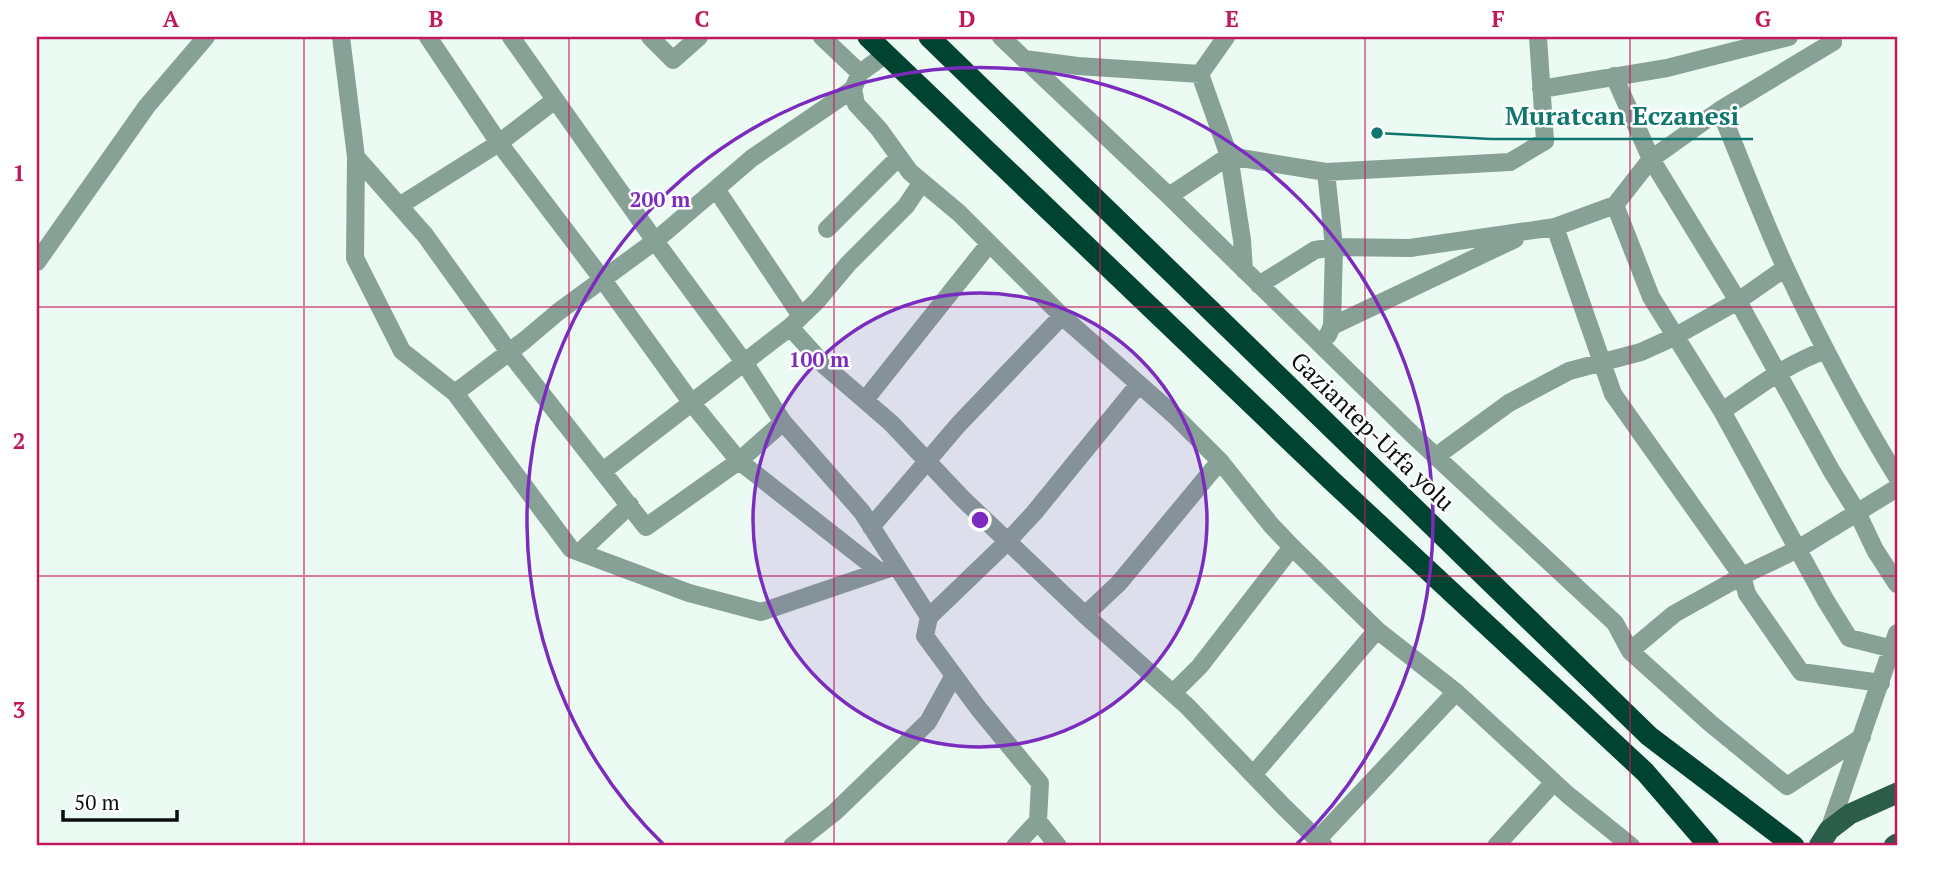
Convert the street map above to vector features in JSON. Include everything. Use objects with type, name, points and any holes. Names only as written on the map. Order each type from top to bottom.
[{"type":"highway","points":[[868,37],[1331,480],[1644,772],[1709,846]]},
{"type":"highway","name":"Gaziantep-Urfa yolu","points":[[929,37],[1649,736],[1794,846]]},
{"type":"main road","points":[[1824,838],[1850,814],[1897,793]]},
{"type":"street","points":[[37,261],[146,106],[206,37]]},
{"type":"street","points":[[341,37],[356,157],[355,258],[402,351],[455,393],[571,550],[689,593],[761,612],[888,569]]},
{"type":"street","points":[[428,37],[499,143],[691,402],[739,461],[888,569],[929,617]]},
{"type":"street","points":[[511,37],[655,242],[744,362],[783,422],[862,512],[888,569]]},
{"type":"street","points":[[650,37],[673,60],[699,37]]},
{"type":"street","points":[[821,37],[856,81],[856,104],[879,129],[910,172],[959,214],[1062,316],[1174,415],[1220,461],[1271,525],[1377,630],[1456,692],[1554,782],[1631,846]]},
{"type":"street","points":[[1001,37],[1169,196],[1435,457],[1615,623],[1630,651],[1710,723],[1787,786],[1862,737]]},
{"type":"street","points":[[1200,74],[1226,37]]},
{"type":"street","points":[[1169,196],[1229,156],[1326,172],[1510,162],[1545,141],[1538,37]]},
{"type":"street","points":[[1541,89],[1667,68],[1789,37]]},
{"type":"street","points":[[1259,285],[1315,250],[1335,247],[1410,248],[1555,228],[1615,205],[1651,159],[1720,110],[1833,42],[1832,37]]},
{"type":"street","points":[[455,393],[558,312],[655,242],[752,158],[856,81],[886,54]]},
{"type":"street","points":[[1024,59],[1078,66],[1200,74]]},
{"type":"street","points":[[1200,74],[1229,156],[1244,270]]},
{"type":"street","points":[[1614,76],[1651,159],[1738,301],[1857,512],[1875,550],[1897,584]]},
{"type":"street","points":[[399,206],[499,143],[555,100]]},
{"type":"street","points":[[1720,110],[1785,268],[1865,424],[1897,477]]},
{"type":"street","points":[[356,157],[425,235],[509,352],[646,527],[739,461],[783,422]]},
{"type":"street","points":[[827,229],[899,158]]},
{"type":"street","points":[[1323,347],[1332,326],[1335,247],[1326,172]]},
{"type":"street","points":[[603,471],[796,321],[905,206],[922,182]]},
{"type":"street","points":[[716,189],[825,366],[891,423],[962,498],[1085,615],[1187,706],[1320,843],[1456,692]]},
{"type":"street","points":[[1615,205],[1651,297],[1722,411],[1849,638],[1895,641],[1824,838]]},
{"type":"street","points":[[1555,228],[1613,394],[1742,576],[1747,594],[1801,672],[1881,683]]},
{"type":"street","points":[[1332,326],[1531,231]]},
{"type":"street","points":[[865,400],[989,244]]},
{"type":"street","points":[[1435,457],[1509,402],[1569,371],[1641,352],[1674,337],[1738,301],[1785,268]]},
{"type":"street","points":[[871,527],[926,460],[1062,316]]},
{"type":"street","points":[[1722,411],[1777,373],[1803,358],[1826,350]]},
{"type":"street","points":[[1016,846],[1038,821],[1040,783],[978,708],[925,636],[929,617],[1034,513],[1139,384]]},
{"type":"street","points":[[1085,615],[1119,583],[1220,461]]},
{"type":"street","points":[[1630,651],[1674,614],[1742,576],[1798,550],[1897,488]]},
{"type":"street","points":[[580,552],[630,505]]},
{"type":"street","points":[[1173,693],[1200,666],[1292,547]]},
{"type":"street","points":[[1253,775],[1377,630]]},
{"type":"street","points":[[792,846],[835,812],[928,722],[954,675]]},
{"type":"street","points":[[1496,846],[1554,782]]},
{"type":"street","points":[[1038,821],[1058,846]]},
{"type":"place","name":"Muratcan Eczanesi","points":[[1377,133]]}]
